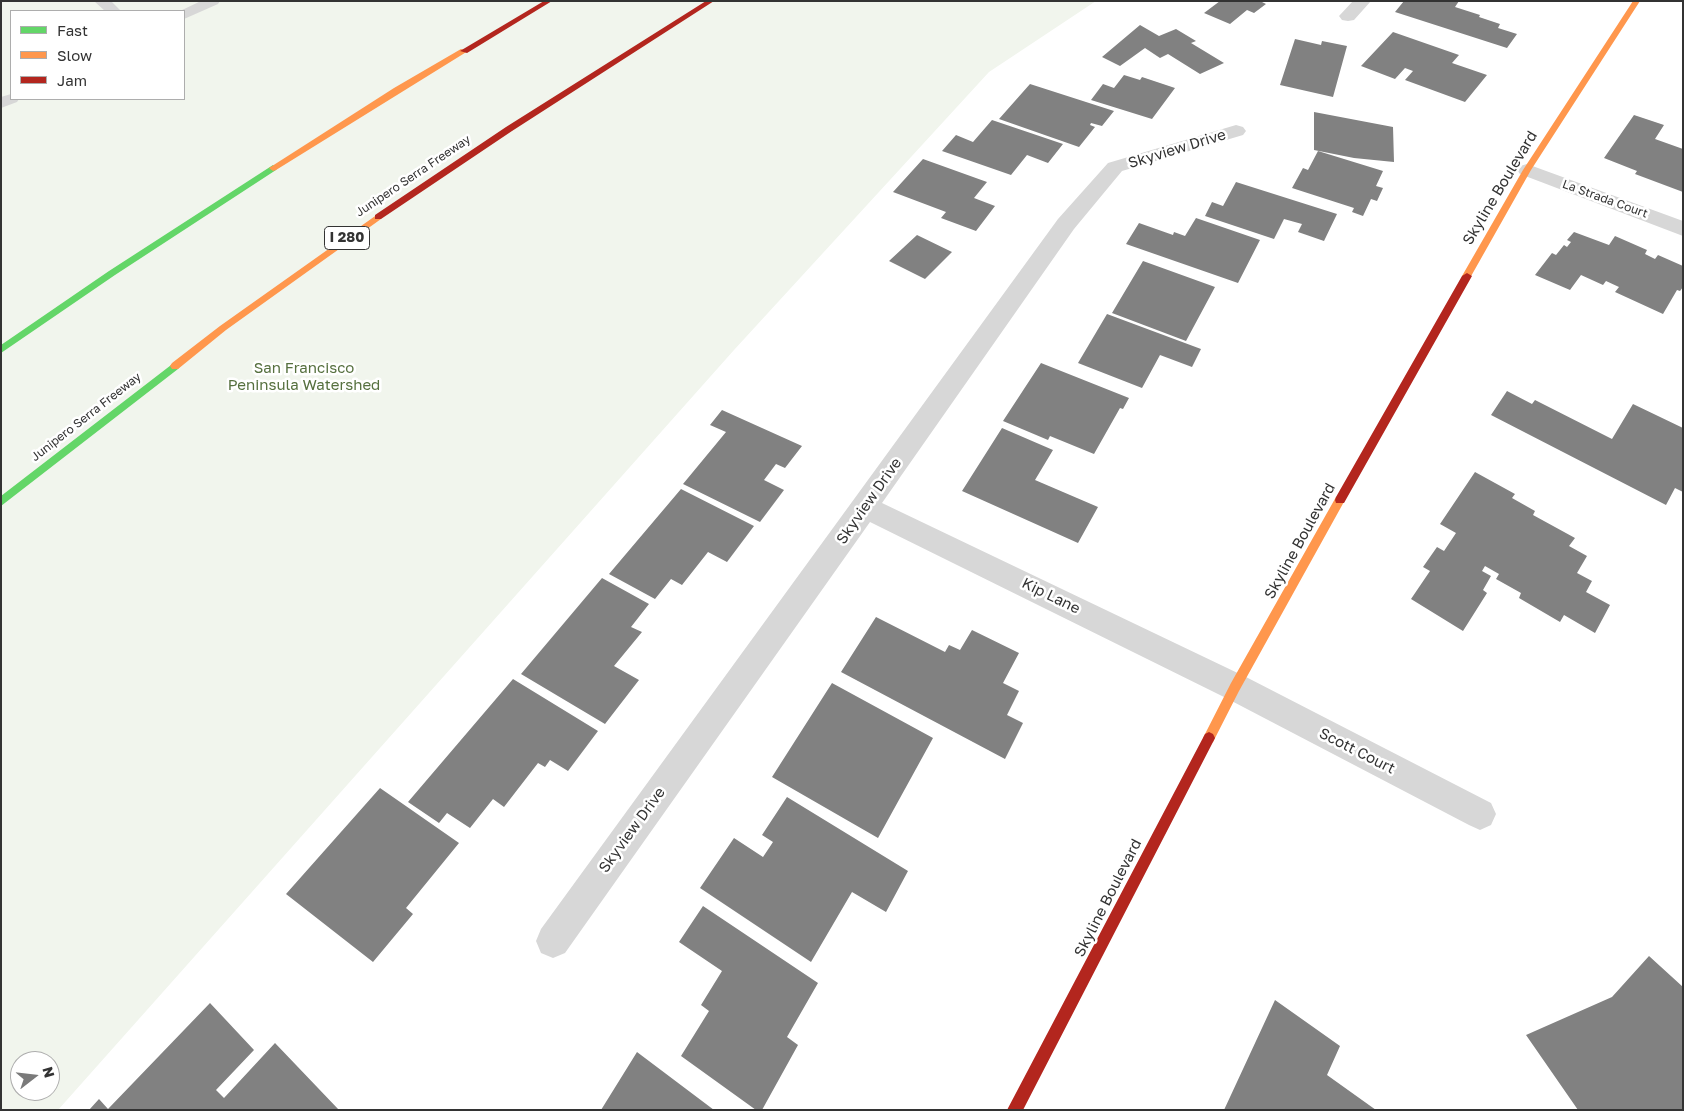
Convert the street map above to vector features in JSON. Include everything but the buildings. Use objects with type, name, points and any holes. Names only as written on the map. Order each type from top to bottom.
[{"type":"main road","points":[[1,350],[112,273],[236,191],[380,101],[549,1]]},
{"type":"main road","name":"Junipero Serra Freeway","points":[[1,502],[201,345],[347,238],[509,128],[711,1]]},
{"type":"main road","name":"Skyline Boulevard","points":[[1015,1110],[1235,686],[1526,170],[1637,1]]},
{"type":"street","points":[[1348,16],[1363,1]]},
{"type":"street","name":"Skyview Drive","points":[[553,941],[866,507],[1066,224],[1115,168],[1236,131]]},
{"type":"street","name":"La Strada Court","points":[[1526,170],[1683,229]]},
{"type":"street","name":"Kip Lane","points":[[866,507],[1235,686]]},
{"type":"street","name":"Scott Court","points":[[1235,686],[1480,814]]},
{"type":"lane","points":[[101,1],[113,10]]},
{"type":"lane","points":[[185,15],[214,1]]},
{"type":"green space","name":"San Francisco Peninsula Watershed","points":[[1,1],[1096,1],[989,72],[734,350],[58,1110],[1,1110]]},
{"type":"traffic: fast","points":[[1,350],[112,273],[273,168]]},
{"type":"traffic: fast","points":[[1,502],[175,366]]},
{"type":"traffic: slow","points":[[1467,276],[1527,170],[1637,1]]},
{"type":"traffic: slow","points":[[273,168],[397,90],[464,51]]},
{"type":"traffic: slow","points":[[175,366],[223,328],[378,217]]},
{"type":"traffic: slow","points":[[1209,738],[1235,687],[1340,500]]},
{"type":"traffic: jam","points":[[464,51],[549,1]]},
{"type":"traffic: jam","points":[[378,217],[509,129],[711,1]]},
{"type":"traffic: jam","points":[[1340,500],[1467,276]]},
{"type":"traffic: jam","points":[[1015,1110],[1209,738]]}]
